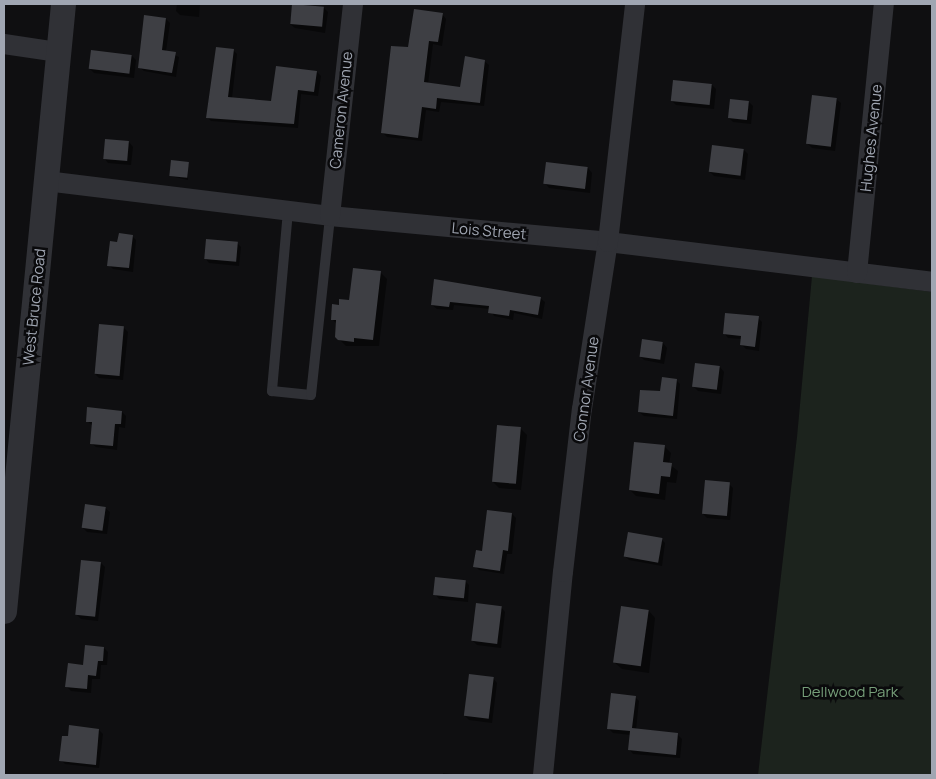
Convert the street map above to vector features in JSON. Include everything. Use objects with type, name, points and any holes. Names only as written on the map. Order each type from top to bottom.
[{"type":"street","name":"West Bruce Road","points":[[4,597],[63,4]]},
{"type":"street","name":"Cameron Avenue","points":[[330,216],[353,4]]},
{"type":"street","name":"Connor Avenue","points":[[543,775],[582,409],[608,242],[635,4]]},
{"type":"street","name":"Hughes Avenue","points":[[857,273],[884,4]]},
{"type":"street","points":[[4,44],[58,52]]},
{"type":"street","name":"Lois Street","points":[[46,181],[330,216],[608,242],[932,282]]},
{"type":"lane","points":[[288,211],[272,391],[311,395],[330,216]]},
{"type":"green space","name":"Dellwood Park","points":[[812,276],[932,292],[932,775],[758,775],[797,437]]},
{"type":"building","points":[[292,4],[324,7],[322,27],[290,24]]},
{"type":"building","points":[[414,9],[443,13],[438,42],[429,41],[424,82],[460,87],[465,56],[485,60],[480,103],[437,98],[436,109],[422,107],[418,138],[381,133],[391,46],[408,47]]},
{"type":"building","points":[[144,15],[166,18],[162,50],[176,52],[172,73],[138,68]]},
{"type":"building","points":[[216,47],[234,49],[228,97],[271,101],[276,66],[317,71],[314,92],[298,90],[294,124],[206,118]]},
{"type":"building","points":[[91,50],[132,55],[129,74],[89,69]]},
{"type":"building","points":[[673,80],[712,84],[710,105],[671,101]]},
{"type":"building","points":[[812,95],[837,98],[831,147],[806,144]]},
{"type":"building","points":[[730,99],[749,101],[747,120],[728,118]]},
{"type":"building","points":[[105,139],[129,141],[127,161],[103,159]]},
{"type":"building","points":[[712,145],[744,149],[740,176],[709,172]]},
{"type":"building","points":[[171,160],[189,162],[187,178],[169,176]]},
{"type":"building","points":[[546,162],[588,167],[585,189],[543,184]]},
{"type":"building","points":[[119,233],[133,235],[129,268],[107,266],[110,241],[117,242]]},
{"type":"building","points":[[206,239],[238,242],[236,262],[204,259]]},
{"type":"building","points":[[353,268],[381,271],[373,340],[354,338],[354,342],[338,340],[335,337],[336,320],[331,320],[332,304],[339,305],[339,299],[349,300]]},
{"type":"building","points":[[434,279],[541,297],[538,315],[510,310],[509,316],[488,313],[489,306],[450,302],[449,307],[431,305]]},
{"type":"building","points":[[725,313],[759,316],[755,347],[740,345],[741,336],[723,334]]},
{"type":"building","points":[[99,324],[124,326],[120,376],[95,374]]},
{"type":"building","points":[[642,339],[663,342],[660,360],[639,357]]},
{"type":"building","points":[[695,363],[720,366],[717,390],[692,387]]},
{"type":"building","points":[[662,377],[677,379],[673,416],[638,412],[640,390],[660,391]]},
{"type":"building","points":[[87,407],[122,411],[121,424],[115,424],[113,446],[90,444],[92,422],[86,422]]},
{"type":"building","points":[[497,425],[521,427],[516,484],[492,482]]},
{"type":"building","points":[[634,442],[665,445],[663,462],[672,463],[670,477],[661,476],[659,494],[629,490]]},
{"type":"building","points":[[705,480],[730,482],[727,516],[702,514]]},
{"type":"building","points":[[85,504],[106,507],[102,531],[82,528]]},
{"type":"building","points":[[487,510],[512,513],[508,551],[503,550],[500,571],[473,567],[476,550],[482,551]]},
{"type":"building","points":[[628,532],[662,538],[658,563],[624,557]]},
{"type":"building","points":[[81,560],[101,562],[95,617],[75,615]]},
{"type":"building","points":[[435,577],[466,580],[464,598],[433,595]]},
{"type":"building","points":[[476,603],[502,606],[497,644],[471,641]]},
{"type":"building","points":[[621,606],[649,610],[641,666],[613,662]]},
{"type":"building","points":[[85,645],[104,647],[103,661],[98,661],[96,676],[88,675],[87,689],[65,687],[68,663],[83,665]]},
{"type":"building","points":[[469,674],[494,677],[489,719],[464,716]]},
{"type":"building","points":[[611,693],[636,696],[632,728],[678,733],[676,755],[628,750],[630,731],[607,729]]},
{"type":"building","points":[[69,725],[99,729],[96,765],[59,761],[62,736],[68,736]]}]
